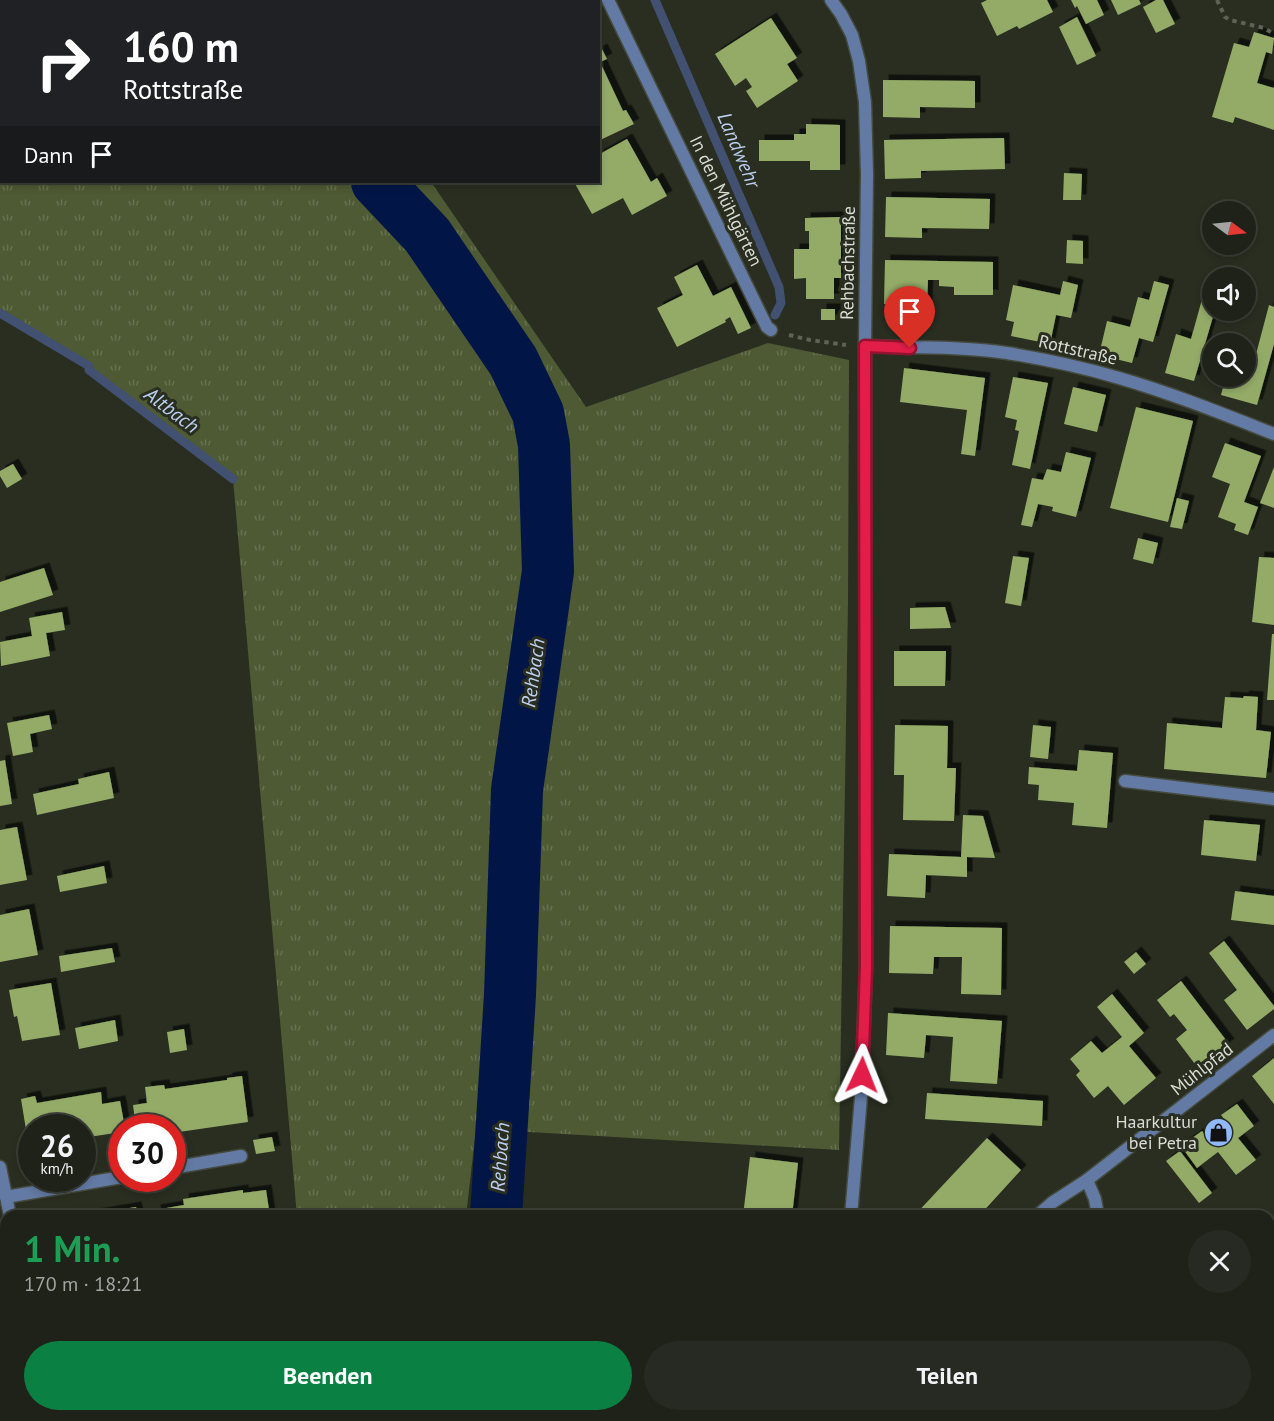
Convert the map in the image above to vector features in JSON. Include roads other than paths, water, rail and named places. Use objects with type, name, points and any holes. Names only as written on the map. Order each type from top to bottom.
[{"type":"street","name":"In den Mühlgärten","points":[[608,0],[762,317],[771,330]]},
{"type":"street","name":"Rehbachstraße","points":[[831,0],[852,35],[859,61],[865,102],[867,174],[866,968],[861,1097],[852,1210]]},
{"type":"street","name":"Rottstraße","points":[[865,346],[1005,353],[1060,363],[1119,378],[1274,434]]},
{"type":"street","points":[[1125,781],[1274,799]]},
{"type":"street","name":"Mühlpfad","points":[[1044,1210],[1087,1180],[1274,1035]]},
{"type":"street","points":[[186,1166],[241,1156]]},
{"type":"street","points":[[0,1167],[9,1210]]},
{"type":"street","points":[[6,1197],[108,1179]]},
{"type":"street","points":[[1087,1180],[1097,1210]]},
{"type":"waterway","name":"Landwehr","points":[[655,0],[779,287],[781,303],[775,315]]},
{"type":"waterway","name":"Rehbach","points":[[378,183],[427,235],[513,361],[538,413],[544,445],[548,571],[517,790],[510,995],[496,1210]]},
{"type":"waterway","name":"Altbach","points":[[0,313],[89,366]]},
{"type":"waterway","name":"Altbach","points":[[89,370],[233,479]]},
{"type":"place","name":"Haarkultur bei Petra","points":[[1218,1132]]}]
